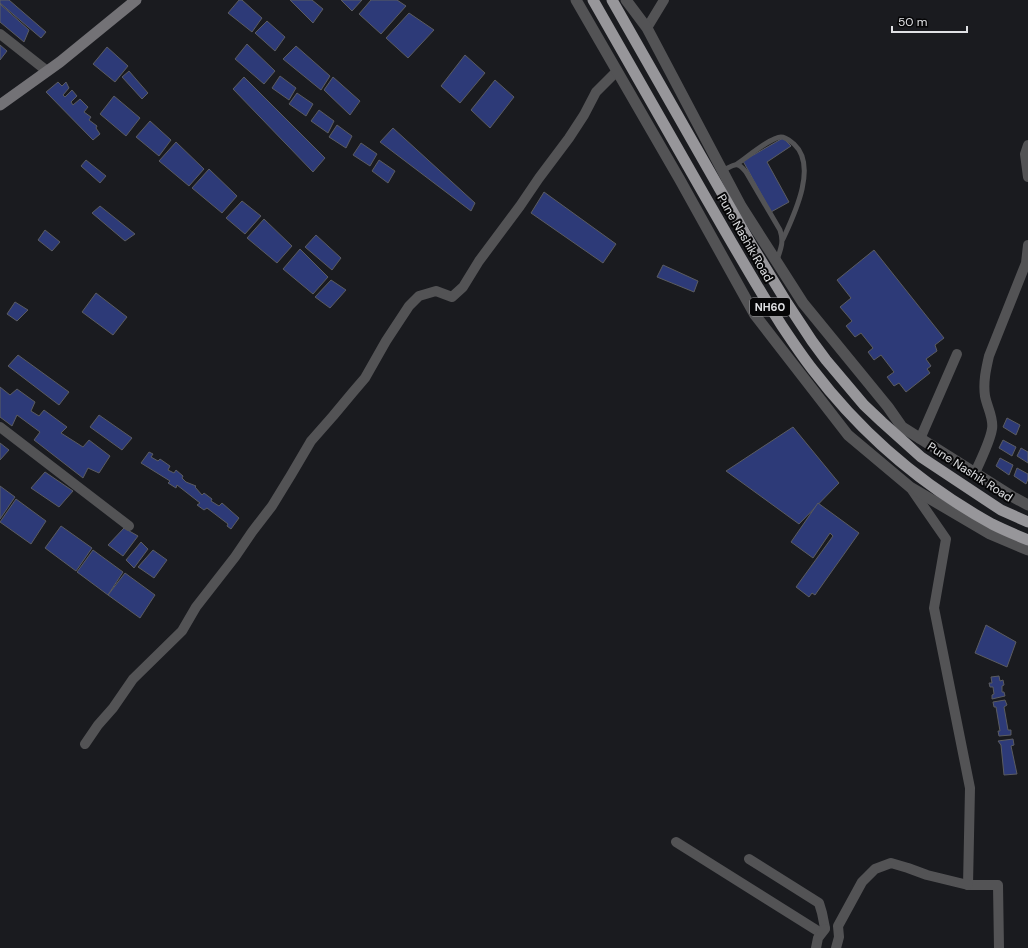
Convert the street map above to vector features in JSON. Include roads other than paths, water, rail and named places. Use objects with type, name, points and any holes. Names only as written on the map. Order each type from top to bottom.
[{"type":"highway","name":"Pune Nashik Road","points":[[592,0],[737,252],[773,312],[813,371],[852,416],[911,470],[952,500],[993,524],[1028,540]]},
{"type":"highway","name":"Pune Nashik Road","points":[[612,0],[751,244],[791,309],[826,360],[864,405],[921,457],[1001,510],[1028,522]]},
{"type":"main road","points":[[0,104],[60,62],[136,0]]},
{"type":"street","points":[[576,0],[684,187],[755,315],[848,435],[910,487],[990,534],[1028,550]]},
{"type":"street","points":[[626,0],[647,28],[741,206],[803,303],[888,407],[902,427],[1028,505]]},
{"type":"street","points":[[647,28],[664,0]]},
{"type":"street","points":[[0,34],[47,71]]},
{"type":"street","points":[[85,744],[133,679],[182,631],[196,607],[272,506],[292,475],[311,441],[352,392],[366,378],[386,341],[408,306],[419,296],[436,291],[452,297],[463,288],[478,261],[520,206],[584,115],[596,92],[617,71]]},
{"type":"street","points":[[1028,145],[1025,154],[1028,177]]},
{"type":"street","points":[[975,473],[992,428],[990,413],[985,397],[984,382],[989,356],[1026,264],[1028,245]]},
{"type":"street","points":[[920,439],[957,354]]},
{"type":"street","points":[[0,427],[129,526]]},
{"type":"street","points":[[910,487],[946,539],[934,608],[970,788],[968,885]]},
{"type":"street","points":[[676,842],[823,931]]},
{"type":"street","points":[[749,859],[819,903],[822,913],[823,931]]},
{"type":"street","points":[[836,948],[839,937],[838,926],[862,882],[875,869],[891,863],[927,875],[968,885],[998,885],[999,948]]},
{"type":"street","points":[[816,948],[818,938],[823,931],[838,926]]},
{"type":"lane","points":[[722,171],[737,164],[772,140],[781,137],[788,139],[798,148],[802,155],[804,179],[795,212],[783,239],[777,261]]},
{"type":"lane","points":[[737,164],[746,172],[780,230],[783,239]]}]
